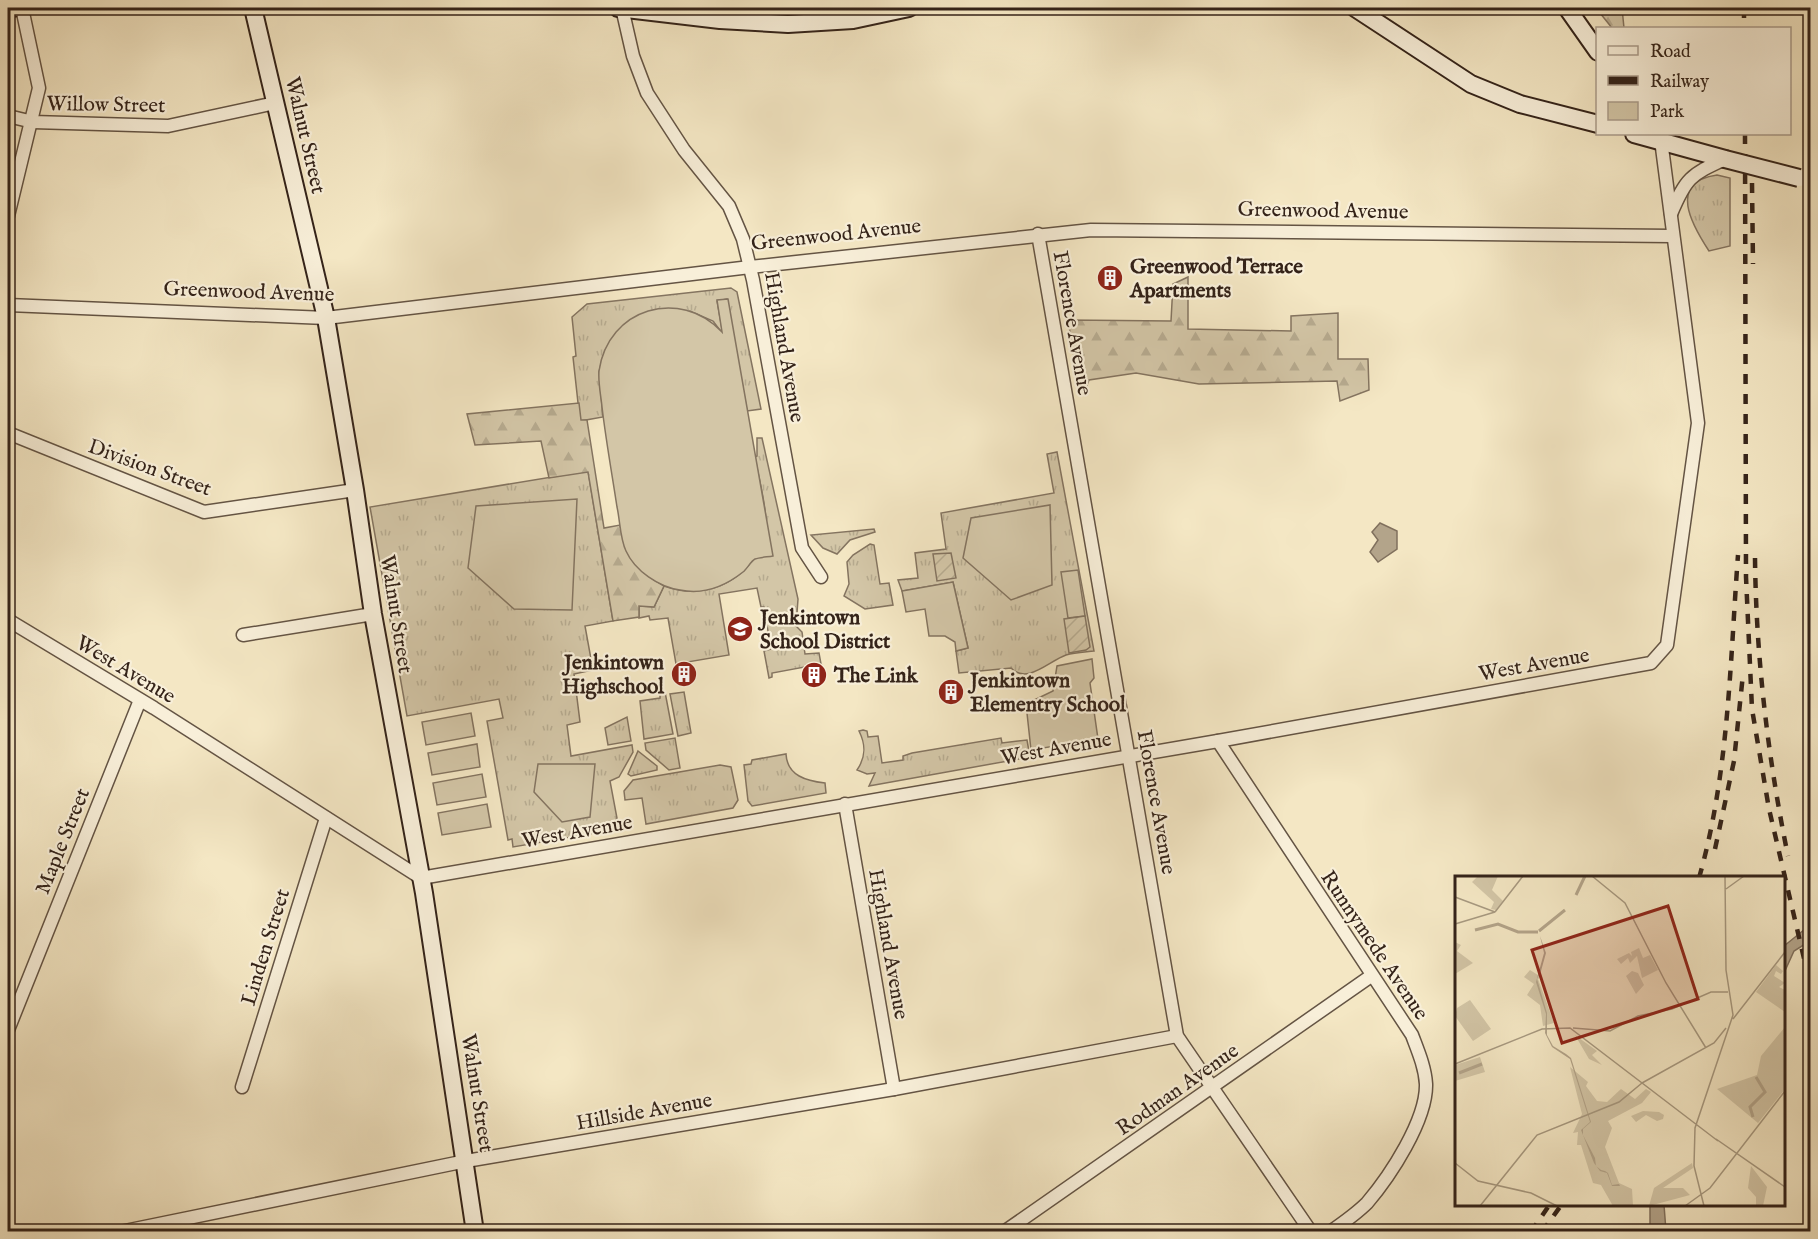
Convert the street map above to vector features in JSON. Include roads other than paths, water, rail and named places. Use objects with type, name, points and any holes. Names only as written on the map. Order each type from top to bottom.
[{"type":"street","points":[[8,8],[14,8]]},
{"type":"street","points":[[8,216],[33,122],[39,88],[22,8]]},
{"type":"street","name":"Walnut Street","points":[[253,8],[326,318],[373,614],[421,878],[466,1161],[475,1232]]},
{"type":"street","points":[[621,8],[720,20],[788,24],[853,20],[909,8]]},
{"type":"street","name":"Highland Avenue","points":[[621,8],[633,56],[647,93],[684,150],[729,206],[742,238],[750,267],[802,548],[821,577]]},
{"type":"street","points":[[1355,8],[1471,84],[1520,104],[1596,123]]},
{"type":"street","points":[[1567,8],[1596,49]]},
{"type":"street","name":"Willow Street","points":[[8,116],[33,122],[168,126],[275,103]]},
{"type":"street","points":[[1564,114],[1587,114],[1596,109]]},
{"type":"street","points":[[1642,135],[1658,137],[1725,159],[1810,182]]},
{"type":"street","name":"West Avenue","points":[[8,620],[140,700],[421,878],[1218,741],[1651,663],[1667,645],[1698,423],[1671,215],[1658,137]]},
{"type":"street","points":[[1671,215],[1687,180],[1699,171],[1725,159]]},
{"type":"street","name":"Greenwood Avenue","points":[[8,305],[326,318],[1038,234],[1111,230],[1672,236]]},
{"type":"street","name":"Florence Avenue","points":[[1038,234],[1130,755],[1176,1036],[1311,1232]]},
{"type":"street","name":"Division Street","points":[[8,433],[204,512],[355,490]]},
{"type":"street","points":[[243,634],[373,614]]},
{"type":"street","name":"Maple Street","points":[[8,1030],[140,700]]},
{"type":"street","name":"Runnymede Avenue","points":[[1218,741],[1412,1035],[1426,1084],[1423,1111],[1410,1140],[1367,1203],[1330,1232]]},
{"type":"street","name":"Highland Avenue","points":[[845,804],[894,1089]]},
{"type":"street","name":"Linden Street","points":[[242,1087],[326,818]]},
{"type":"street","name":"Rodman Avenue","points":[[1005,1232],[1213,1089],[1371,976]]},
{"type":"street","name":"Hillside Avenue","points":[[120,1232],[466,1161],[894,1089],[1176,1036]]},
{"type":"railway","points":[[1744,8],[1744,27]]},
{"type":"railway","points":[[1745,135],[1746,577],[1752,709],[1769,809],[1785,876]]},
{"type":"railway","points":[[1752,183],[1753,264]]},
{"type":"railway","points":[[1700,876],[1717,798],[1727,717],[1738,555]]},
{"type":"railway","points":[[1755,558],[1764,708],[1788,856]]},
{"type":"railway","points":[[1715,849],[1734,761],[1743,674]]},
{"type":"railway","points":[[1785,877],[1810,984]]},
{"type":"railway","points":[[1531,1232],[1549,1206]]},
{"type":"railway","points":[[1542,1232],[1561,1206]]},
{"type":"place","name":"Greenwood Terrace Apartments","points":[[1110,278]]},
{"type":"place","name":"Jenkintown School District","points":[[740,629]]},
{"type":"place","name":"Jenkintown Highschool","points":[[684,674]]},
{"type":"place","name":"The Link","points":[[814,675]]},
{"type":"place","name":"Jenkintown Elementry School","points":[[951,692]]}]
